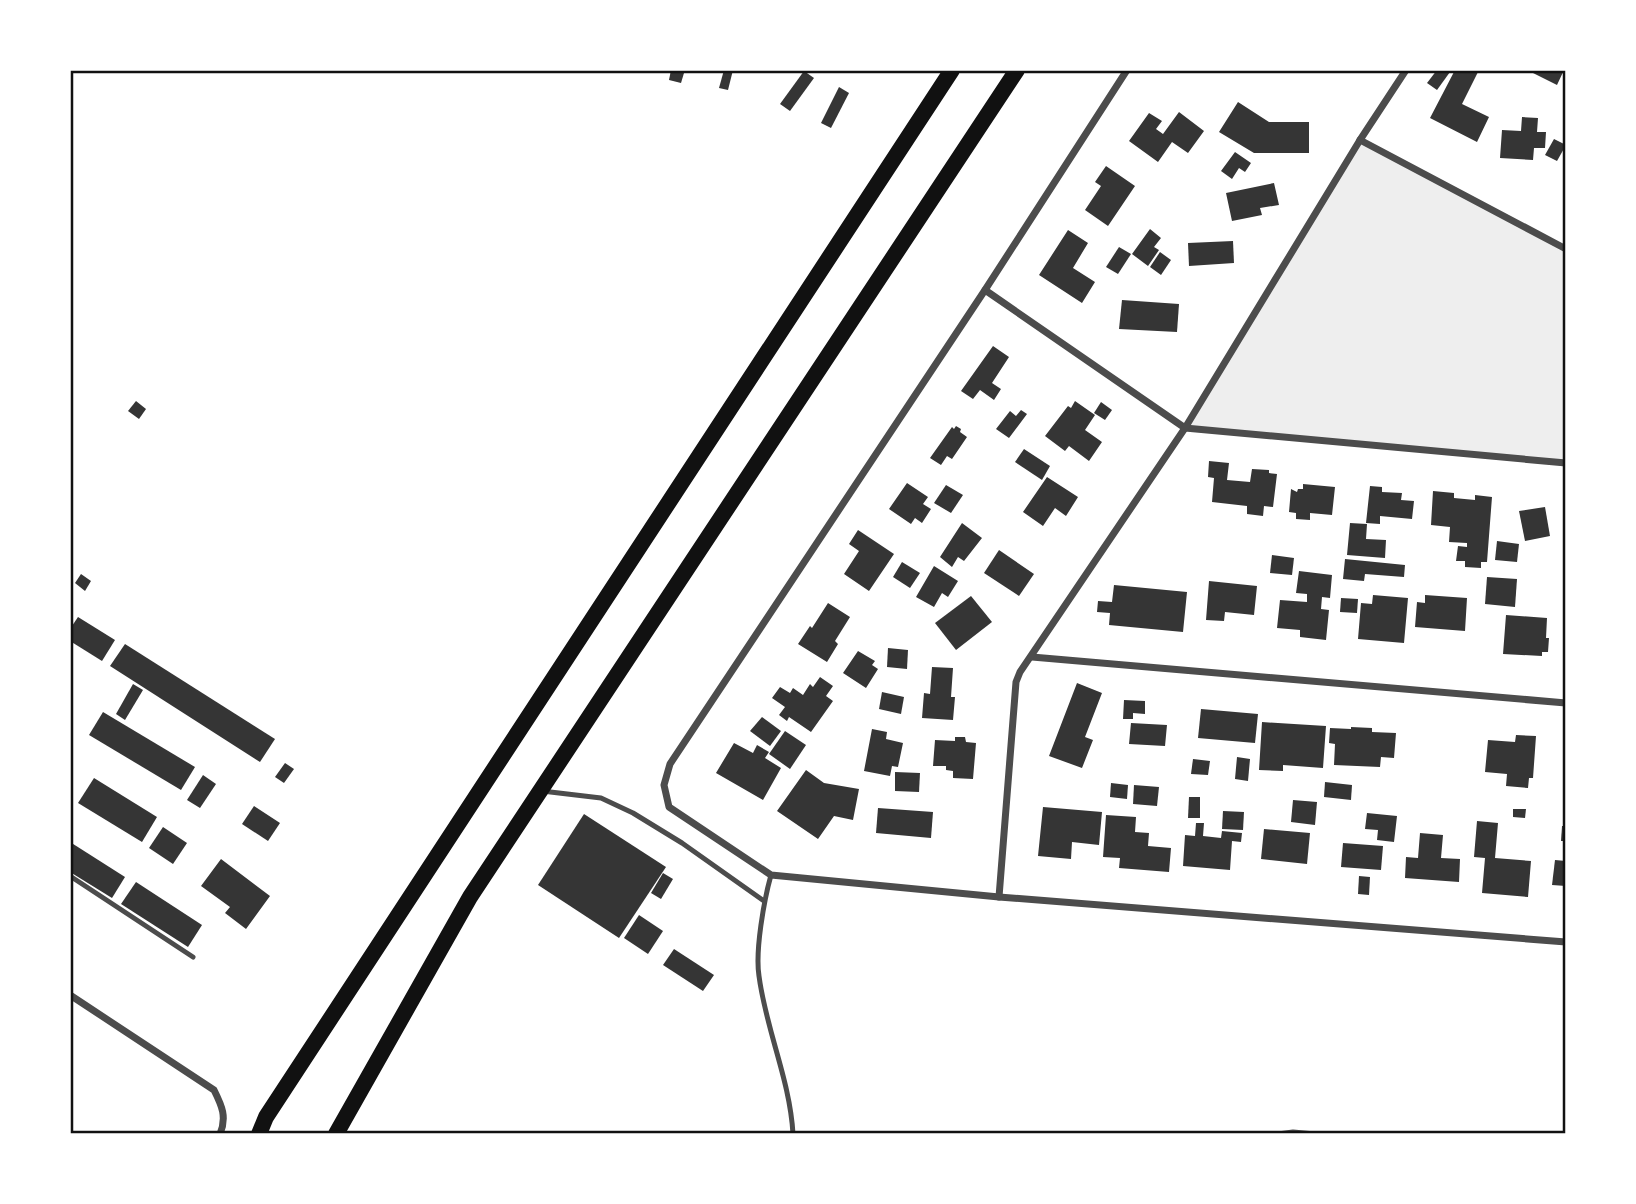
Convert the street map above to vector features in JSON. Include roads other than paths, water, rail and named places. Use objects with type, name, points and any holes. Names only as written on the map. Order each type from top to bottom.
[{"type":"highway","points":[[259,1134],[266,1117],[953,70]]},
{"type":"highway","points":[[336,1134],[470,897],[1017,70]]},
{"type":"street","points":[[1127,70],[985,290],[670,764],[664,785],[665,797],[673,811],[771,875],[999,897],[1566,942]]},
{"type":"street","points":[[999,897],[1016,682],[1020,672],[1185,428],[1360,140],[1406,70]]},
{"type":"street","points":[[1360,140],[1566,249]]},
{"type":"street","points":[[985,290],[1185,428],[1566,463]]},
{"type":"street","points":[[1032,657],[1566,703]]},
{"type":"street","points":[[70,995],[214,1090],[223,1108],[225,1123],[220,1134]]},
{"type":"lane","points":[[541,790],[601,798],[633,813],[682,843],[764,901]]},
{"type":"lane","points":[[771,875],[764,901],[758,974],[791,1104],[793,1134]]},
{"type":"lane","points":[[70,876],[192,957]]},
{"type":"lane","points":[[1278,1134],[1315,1134]]}]
